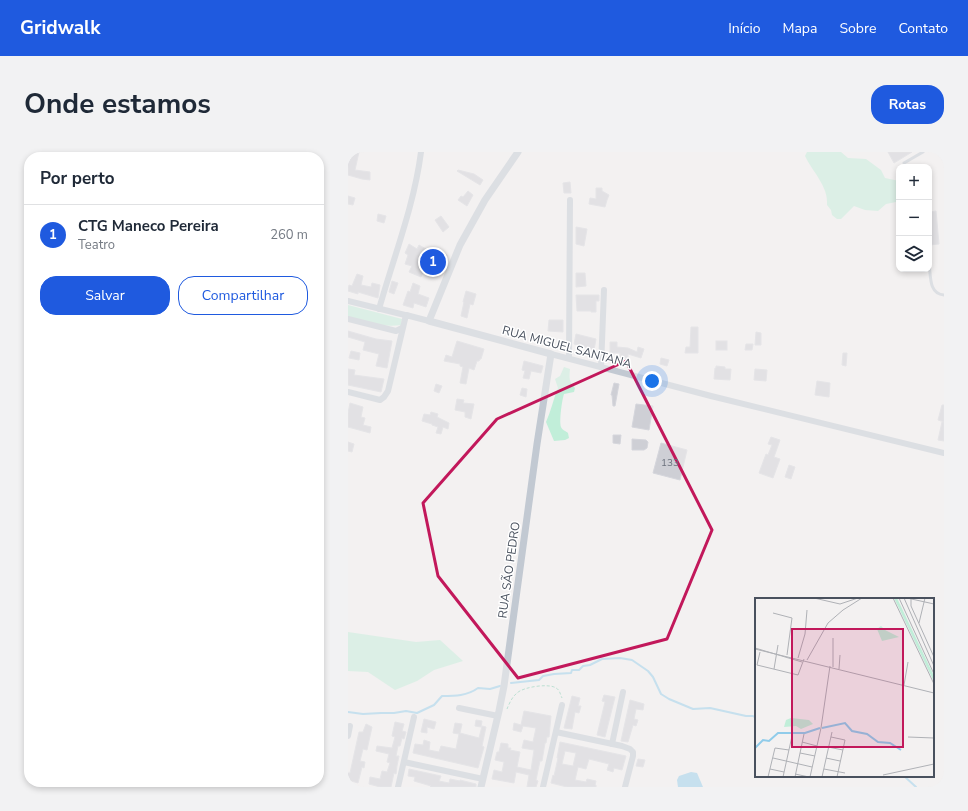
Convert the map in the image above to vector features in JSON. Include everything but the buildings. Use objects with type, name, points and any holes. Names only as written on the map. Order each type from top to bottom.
[{"type":"street","points":[[379,309],[387,280],[397,255],[416,184],[421,152]]},
{"type":"street","points":[[348,392],[380,400],[384,397],[388,391],[406,315],[429,322],[460,244],[485,200],[518,152]]},
{"type":"street","points":[[569,358],[570,200]]},
{"type":"street","points":[[601,367],[604,290]]},
{"type":"street","name":"RUA MIGUEL SANTANA","points":[[348,301],[601,367],[944,453]]},
{"type":"street","points":[[348,319],[396,331],[402,328]]},
{"type":"street","name":"RUA SÃO PEDRO","points":[[481,787],[499,713],[511,641],[537,444],[552,354]]},
{"type":"street","points":[[612,744],[624,692]]},
{"type":"street","points":[[543,787],[562,705]]},
{"type":"street","points":[[459,708],[499,713]]},
{"type":"street","points":[[398,787],[414,717]]},
{"type":"street","points":[[348,736],[350,726]]},
{"type":"street","points":[[556,732],[630,749],[633,752],[633,756],[625,787]]},
{"type":"street","points":[[404,762],[483,779]]},
{"type":"lane","points":[[904,162],[923,152]]},
{"type":"lane","points":[[930,272],[934,292],[944,295]]},
{"type":"path","points":[[499,713],[505,711],[514,696],[521,690],[539,686],[552,685],[559,690],[562,705]]},
{"type":"highlighted area","points":[[626,361],[712,530],[667,639],[518,678],[438,576],[423,503],[497,419]]},
{"type":"green space","points":[[807,152],[841,152],[848,158],[866,159],[881,170],[885,178],[896,180],[896,202],[886,204],[878,211],[865,210],[854,206],[841,219],[837,219],[832,215],[831,210],[827,205],[827,198],[823,186],[805,156]]},
{"type":"green space","points":[[348,305],[402,319],[401,325],[381,325],[348,317]]},
{"type":"green space","points":[[564,367],[570,369],[570,380],[575,388],[574,392],[564,394],[562,401],[560,420],[561,427],[568,433],[569,438],[554,441],[546,422],[558,388],[555,379],[560,376]]},
{"type":"green space","points":[[348,632],[416,642],[440,640],[463,661],[434,670],[417,681],[395,690],[368,672],[348,671]]},
{"type":"water","points":[[691,772],[697,773],[703,787],[678,787],[677,780],[679,776]]},
{"type":"waterway","points":[[511,683],[539,680],[543,676],[554,674],[571,673],[572,670],[579,670],[583,666],[590,665],[602,659],[620,658],[632,660],[648,671],[653,677],[661,694],[669,699],[693,709],[710,708],[755,717]]},
{"type":"waterway","points":[[348,712],[363,714],[406,711],[417,713],[434,705],[442,696],[461,695],[470,693],[478,688],[490,689],[500,686]]},
{"type":"waterway","points":[[905,777],[916,787]]},
{"type":"place","name":"CTG Maneco Pereira","points":[[433,262]]}]
